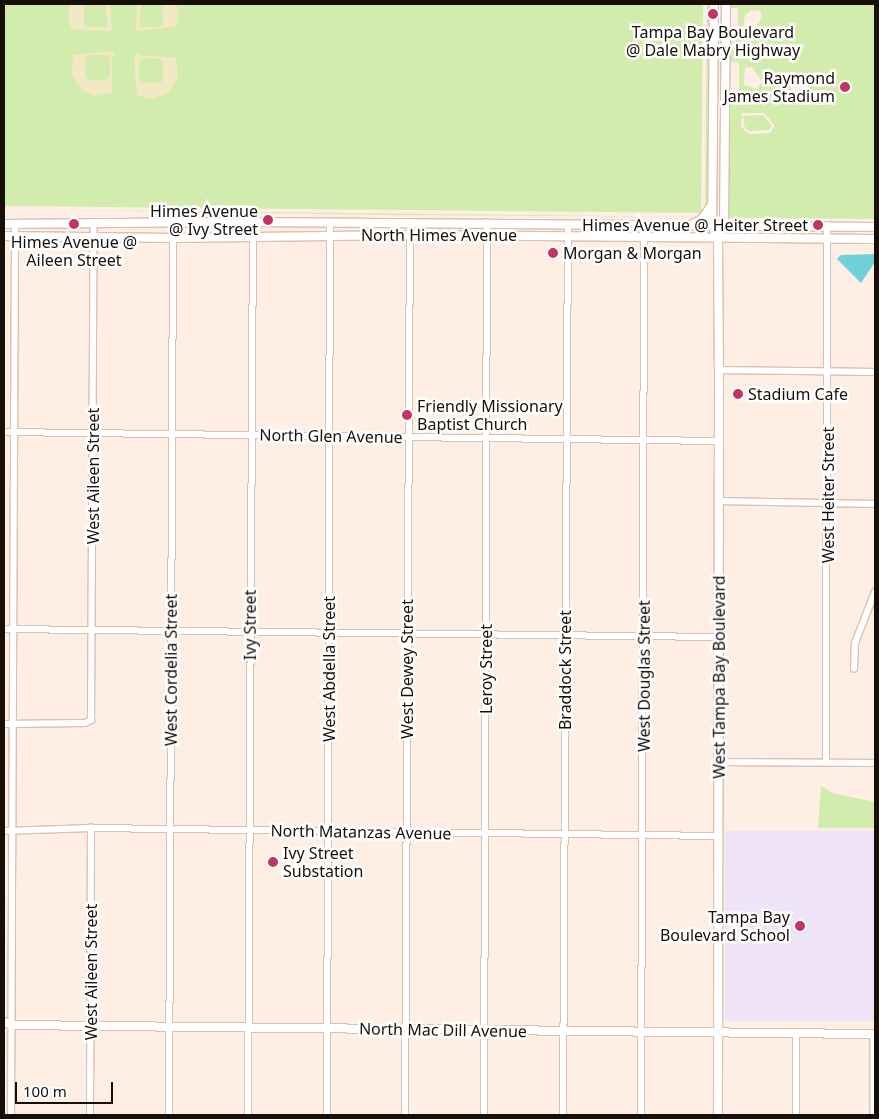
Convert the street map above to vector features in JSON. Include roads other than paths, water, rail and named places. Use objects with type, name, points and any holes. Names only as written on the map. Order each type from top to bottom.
[{"type":"street","name":"West Tampa Bay Boulevard","points":[[714,4],[712,226],[718,238],[719,370],[718,1115]]},
{"type":"street","name":"West Tampa Bay Boulevard","points":[[718,238],[724,226],[726,4]]},
{"type":"street","points":[[714,45],[726,45]]},
{"type":"street","points":[[713,146],[726,146]]},
{"type":"street","points":[[691,225],[708,213],[713,194]]},
{"type":"street","name":"North Himes Avenue","points":[[4,224],[94,225],[253,222],[875,227]]},
{"type":"street","name":"Ivy Street","points":[[248,1115],[253,222]]},
{"type":"street","name":"West Abdella Street","points":[[327,1115],[330,223]]},
{"type":"street","points":[[376,223],[376,235]]},
{"type":"street","name":"West Dewey Street","points":[[405,1115],[410,223]]},
{"type":"street","points":[[11,1115],[8,1027],[15,829],[16,724],[13,629],[15,224]]},
{"type":"street","name":"West Cordelia Street","points":[[169,1115],[173,224]]},
{"type":"street","name":"Leroy Street","points":[[484,1115],[487,224]]},
{"type":"street","name":"Braddock Street","points":[[563,1115],[568,224]]},
{"type":"street","name":"West Aileen Street","points":[[16,724],[86,723],[91,720],[94,225]]},
{"type":"street","name":"West Heiter Street","points":[[826,763],[828,503],[827,226]]},
{"type":"street","name":"North Himes Avenue","points":[[4,236],[173,238],[253,235],[410,235],[875,239]]},
{"type":"street","name":"West Douglas Street","points":[[641,1115],[645,439],[644,237]]},
{"type":"street","points":[[719,370],[875,372]]},
{"type":"street","name":"North Glen Avenue","points":[[4,432],[719,440]]},
{"type":"street","points":[[719,501],[875,504]]},
{"type":"street","points":[[854,669],[855,643],[875,592]]},
{"type":"street","points":[[4,629],[718,637]]},
{"type":"street","points":[[4,724],[16,724]]},
{"type":"street","points":[[719,762],[875,763]]},
{"type":"street","name":"West Aileen Street","points":[[90,1115],[91,828]]},
{"type":"street","name":"North Matanzas Avenue","points":[[4,831],[15,829],[91,828],[718,836]]},
{"type":"street","name":"North Mac Dill Avenue","points":[[4,1022],[8,1027],[170,1026],[875,1034]]},
{"type":"street","points":[[796,1033],[796,1115]]},
{"type":"street","points":[[874,1115],[875,1034]]},
{"type":"water","points":[[875,254],[875,262],[861,283],[837,259],[841,255]]},
{"type":"place","name":"Tampa Bay Boulevard @ Dale Mabry Highway","points":[[713,14]]},
{"type":"place","name":"Raymond James Stadium","points":[[845,87]]},
{"type":"place","name":"Himes Avenue @ Ivy Street","points":[[268,220]]},
{"type":"place","name":"Himes Avenue @ Aileen Street","points":[[74,224]]},
{"type":"place","name":"Himes Avenue @ Heiter Street","points":[[818,225]]},
{"type":"place","name":"Morgan & Morgan","points":[[553,253]]},
{"type":"place","name":"Stadium Cafe","points":[[738,394]]},
{"type":"place","name":"Friendly Missionary Baptist Church","points":[[407,415]]},
{"type":"place","name":"Ivy Street Substation","points":[[273,862]]},
{"type":"place","name":"Tampa Bay Boulevard School","points":[[800,926]]}]
